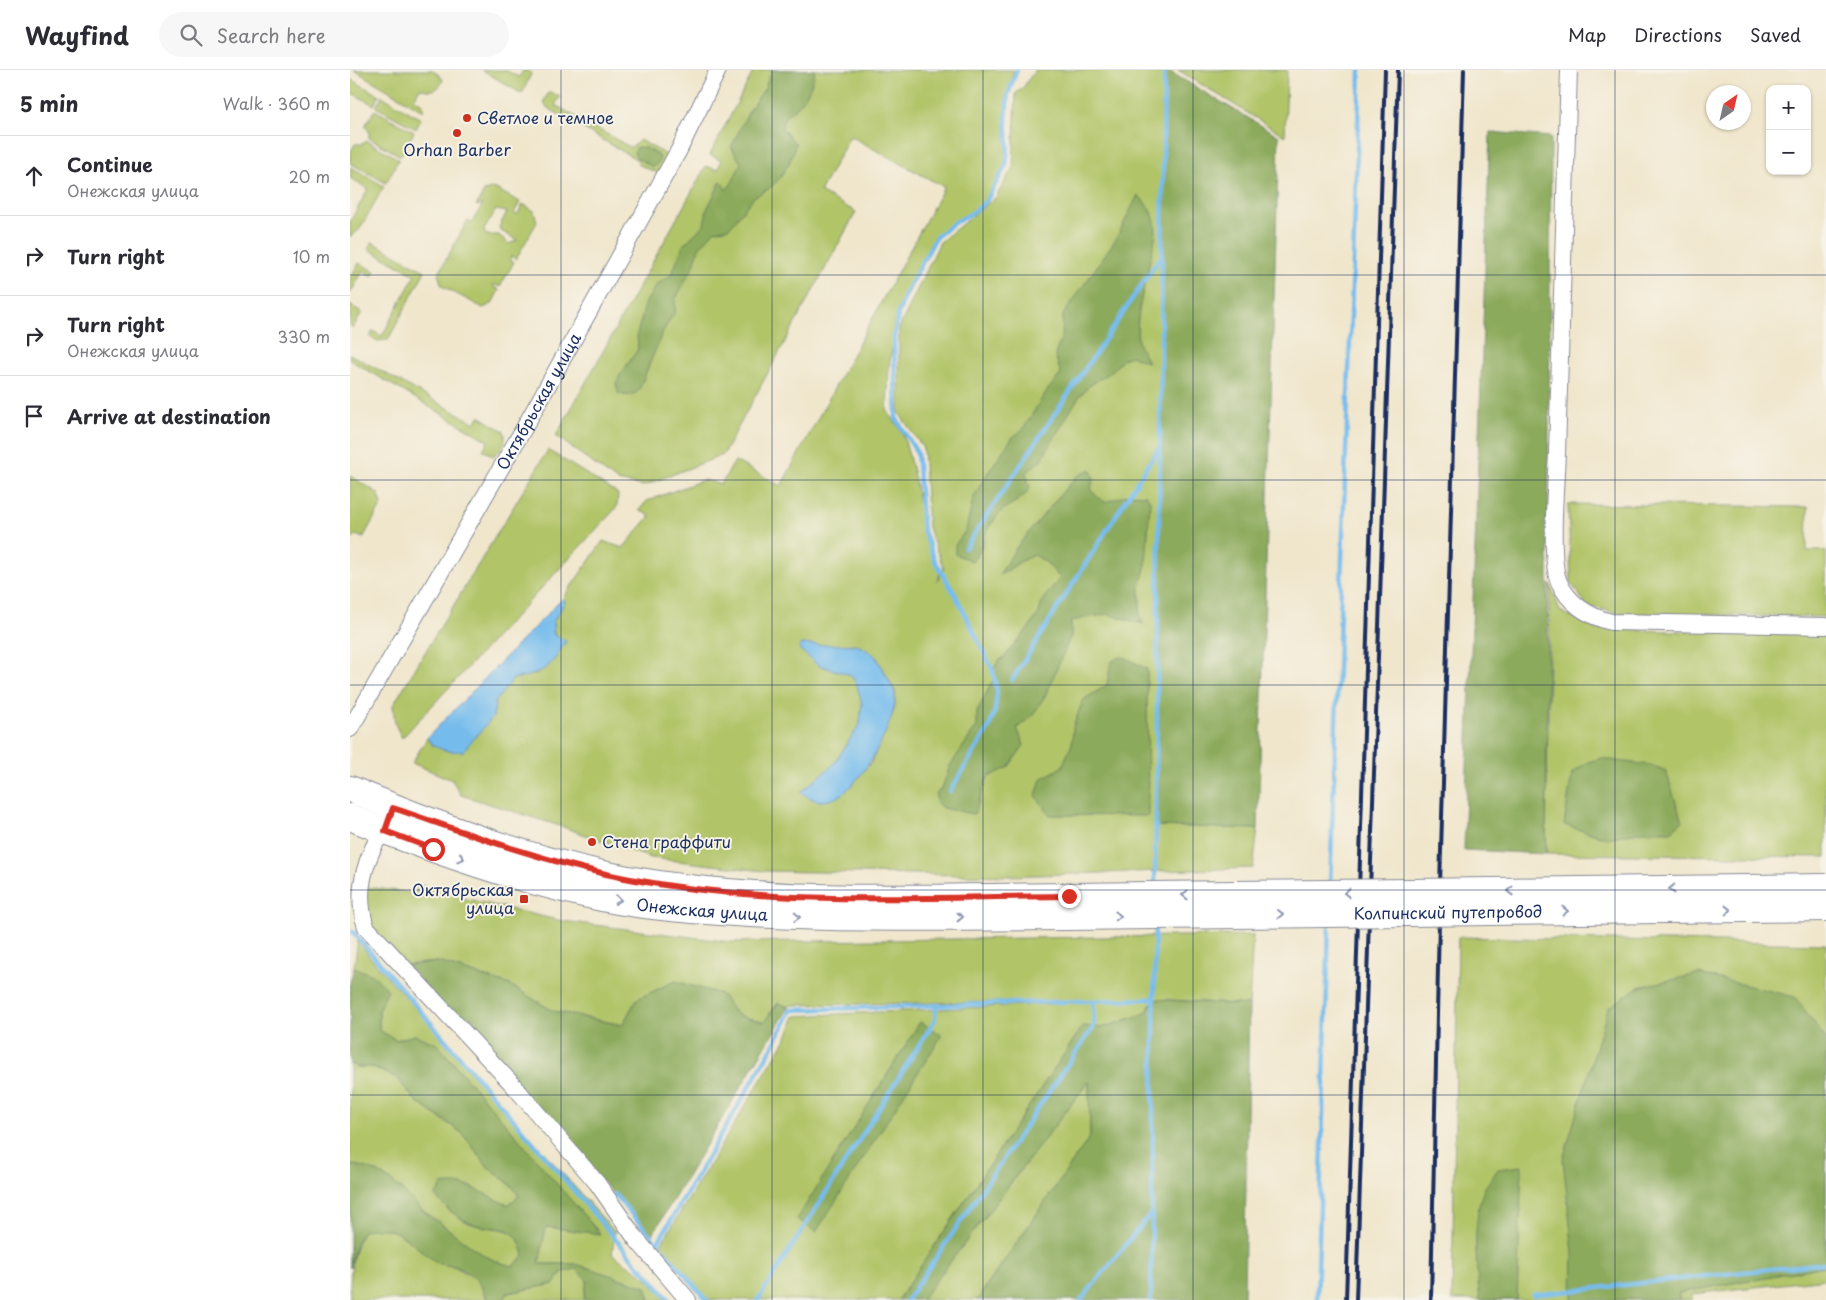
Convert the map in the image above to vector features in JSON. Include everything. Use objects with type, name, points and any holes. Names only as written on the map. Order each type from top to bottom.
[{"type":"main road","name":"Онежская улица","points":[[350,789],[389,819]]},
{"type":"main road","name":"Онежская улица","points":[[350,817],[389,819],[606,874],[723,891],[823,898],[1069,906]]},
{"type":"main road","name":"Колпинский путепровод","points":[[1069,906],[1826,887]]},
{"type":"main road","name":"Колпинский путепровод","points":[[1069,906],[1826,908]]},
{"type":"street","name":"Октябрьская улица","points":[[350,729],[523,430],[679,150],[718,70]]},
{"type":"street","points":[[1569,70],[1554,565],[1558,581],[1567,596],[1586,614],[1610,622],[1826,626]]},
{"type":"street","points":[[389,819],[374,846],[362,874],[361,912],[366,927],[514,1086],[597,1182],[636,1239],[688,1300]]},
{"type":"green space","points":[[354,70],[433,70],[443,79],[437,89],[428,90],[420,88],[414,99],[423,104],[423,111]]},
{"type":"green space","points":[[482,70],[505,70],[519,77],[523,71],[528,70],[531,74],[522,94]]},
{"type":"green space","points":[[754,70],[1014,70],[1008,94],[1006,165],[987,200],[974,212],[954,223],[936,237],[898,314],[889,367],[887,410],[903,434],[913,471],[925,534],[941,571],[937,581],[944,569],[928,528],[923,448],[899,413],[899,328],[940,242],[996,197],[1013,167],[1016,93],[1022,89],[1035,70],[1163,70],[1155,826],[1258,829],[1253,868],[1010,876],[764,871],[651,858],[563,827],[461,795],[452,780],[412,763],[427,738],[433,746],[493,717],[495,702],[513,679],[538,674],[566,642],[554,635],[553,622],[565,602],[563,598],[603,541],[623,548],[650,516],[639,510],[647,501],[703,480],[721,484],[735,461],[781,486],[944,187],[850,136],[820,192],[856,212],[723,455],[643,486],[617,481],[556,436],[706,166],[718,170],[721,160],[710,155]],"holes":[[[803,644],[814,646],[857,644],[877,658],[895,691],[895,708],[871,763],[831,800],[802,792],[834,764],[860,724],[862,704],[857,685],[851,675],[818,665]]]},
{"type":"green space","points":[[772,70],[815,70],[807,94],[784,120],[782,128],[796,144],[789,163],[780,178],[770,188],[754,197],[729,228],[714,231],[699,248],[694,265],[675,300],[675,312],[663,331],[639,390],[635,394],[629,395],[618,393],[616,384],[620,375],[638,349],[637,334],[646,302],[657,284],[672,274],[683,245],[704,225],[707,209],[721,181],[726,190],[732,183],[741,163],[731,147],[750,109],[765,88]]},
{"type":"green space","points":[[1167,70],[1279,136],[1258,829],[1155,826],[1164,77]]},
{"type":"green space","points":[[1178,70],[1287,70],[1285,136]]},
{"type":"green space","points":[[350,79],[379,95],[374,105],[350,92]]},
{"type":"green space","points":[[548,93],[553,93],[560,97],[555,105],[628,146],[632,147],[640,140],[665,154],[666,160],[658,173],[637,164],[639,161],[546,107],[544,101]]},
{"type":"green space","points":[[382,96],[421,119],[416,129],[376,107]]},
{"type":"green space","points":[[375,110],[414,132],[401,156],[369,138],[369,131],[365,126]]},
{"type":"green space","points":[[1490,132],[1551,137],[1546,854],[1464,850]]},
{"type":"green space","points":[[367,141],[399,159],[386,183],[350,163],[350,153],[355,144],[362,144]]},
{"type":"green space","points":[[637,147],[655,153],[660,157],[659,162],[653,167],[637,158],[634,153]]},
{"type":"green space","points":[[351,167],[384,186],[360,229],[350,237],[350,222],[368,189],[350,178]]},
{"type":"green space","points":[[494,188],[520,202],[514,213],[517,215],[523,204],[534,211],[537,222],[516,259],[511,256],[510,260],[514,262],[500,287],[494,284],[493,286],[499,290],[492,304],[483,308],[442,286],[438,274],[468,220],[472,222],[483,204],[476,206],[484,191]],"holes":[[[496,210],[507,212],[499,227],[501,231],[517,240],[509,244],[499,235],[486,235],[484,230]]]},
{"type":"green space","points":[[1138,195],[1152,214],[1156,231],[1140,305],[1137,332],[1141,349],[1148,362],[1131,356],[1123,359],[1111,372],[1089,386],[1078,398],[1041,460],[1026,473],[1030,488],[1022,498],[1005,508],[997,516],[987,531],[975,558],[972,561],[955,554],[955,545],[966,530],[973,499],[983,480],[1012,438],[1023,429],[1046,392],[1061,374],[1055,355],[1062,336],[1063,315],[1116,239]]},
{"type":"green space","points":[[372,242],[425,271],[388,340],[377,341],[370,337],[373,331],[382,336],[415,275],[368,249]]},
{"type":"green space","points":[[359,263],[375,271],[372,276],[363,271],[350,294],[350,278]]},
{"type":"green space","points":[[350,305],[362,312],[353,328],[350,326]]},
{"type":"green space","points":[[350,354],[475,423],[479,416],[504,431],[503,445],[493,456],[483,450],[488,441],[350,360]]},
{"type":"green space","points":[[548,450],[618,494],[617,507],[402,738],[395,724],[393,705]]},
{"type":"green space","points":[[1090,469],[1094,478],[1091,488],[1096,496],[1105,502],[1130,494],[1146,495],[1150,501],[1146,565],[1140,586],[1140,616],[1143,624],[1107,614],[1071,621],[1071,636],[1045,696],[1033,715],[1017,728],[1024,745],[1008,768],[988,777],[974,814],[942,808],[936,801],[936,793],[942,788],[950,766],[977,726],[977,712],[994,678],[993,671],[998,661],[1004,657],[1031,625],[1039,613],[1043,599],[1060,578],[1047,563],[1035,555],[999,575],[1016,548],[1060,495],[1076,477]]},
{"type":"green space","points":[[350,476],[378,493],[382,504],[363,538],[356,535],[350,540]]},
{"type":"green space","points":[[1568,504],[1808,507],[1807,551],[1826,551],[1826,617],[1618,613],[1587,606],[1571,583]]},
{"type":"green space","points":[[1550,583],[1560,611],[1595,629],[1826,635],[1826,857],[1546,854]]},
{"type":"green space","points":[[1119,657],[1126,658],[1147,669],[1148,816],[1050,815],[1036,796],[1041,779],[1062,767],[1072,744],[1073,727],[1083,700],[1107,685],[1111,662]]},
{"type":"green space","points":[[1602,758],[1643,764],[1666,771],[1682,822],[1671,831],[1644,831],[1607,838],[1564,825],[1572,773],[1588,762]]},
{"type":"green space","points":[[418,884],[463,898],[562,921],[731,942],[1253,935],[1249,1005],[1154,999],[1146,1013],[1102,1028],[1083,1026],[898,1300],[708,1300],[660,1246],[787,1037],[795,1016],[1131,1000],[792,1005],[789,1007],[778,1003],[764,1022],[737,1015],[721,994],[637,999],[622,1025],[553,1011],[510,985],[438,962],[406,965],[366,920],[365,887],[415,893]]},
{"type":"green space","points":[[1458,937],[1826,944],[1826,1279],[1692,1294],[1692,1300],[1452,1300]]},
{"type":"green space","points":[[358,939],[369,956],[615,1232],[612,1254],[646,1277],[667,1300],[650,1300],[646,1287],[575,1264],[538,1264],[546,1227],[600,1233],[415,1035],[396,1040],[379,1030],[379,1008],[373,975],[354,968]]},
{"type":"green space","points":[[438,962],[510,985],[553,1011],[622,1025],[637,999],[675,981],[721,994],[737,1015],[764,1022],[778,1003],[789,1007],[651,1237],[513,1080],[406,965]]},
{"type":"green space","points":[[354,968],[373,975],[388,990],[379,1008],[379,1030],[396,1040],[415,1035],[437,1044],[600,1234],[546,1227],[539,1264],[576,1264],[646,1287],[650,1300],[584,1300],[587,1280],[576,1269],[562,1272],[554,1284],[508,1293],[503,1300],[487,1300],[483,1288],[470,1274],[451,1265],[438,1263],[404,1237],[386,1229],[363,1231],[356,1243],[350,1268],[350,1165],[371,1169],[389,1179],[426,1213],[468,1244],[494,1260],[513,1266],[524,1256],[521,1245],[511,1232],[504,1229],[479,1226],[465,1221],[435,1196],[442,1185],[460,1185],[476,1189],[508,1205],[519,1196],[512,1186],[489,1168],[462,1133],[416,1101],[397,1078],[372,1067],[358,1067],[350,1064],[350,982]]},
{"type":"green space","points":[[1699,974],[1795,997],[1826,1039],[1826,1266],[1679,1293],[1679,1300],[1572,1300],[1573,1253],[1563,1159],[1608,1008],[1638,987]]},
{"type":"green space","points":[[1154,999],[1249,1005],[1244,1300],[977,1300],[1090,1137],[1089,1081],[921,1300],[898,1300],[1083,1026],[1102,1028],[1146,1013]]},
{"type":"green space","points":[[920,1022],[942,1035],[816,1232],[797,1219]]},
{"type":"green space","points":[[350,1064],[358,1067],[372,1067],[397,1078],[416,1101],[462,1133],[489,1168],[512,1186],[519,1196],[508,1205],[481,1194],[469,1185],[446,1208],[469,1223],[511,1232],[521,1245],[524,1256],[513,1266],[485,1256],[468,1245],[426,1213],[389,1179],[371,1169],[350,1165]]},
{"type":"green space","points":[[1089,1081],[1090,1137],[977,1300],[921,1300]]},
{"type":"green space","points":[[1522,1166],[1517,1300],[1480,1300],[1476,1260],[1476,1231],[1483,1192],[1498,1169]]},
{"type":"green space","points":[[379,1226],[394,1230],[441,1264],[454,1266],[478,1280],[487,1300],[350,1300],[352,1264],[359,1239],[363,1231]]},
{"type":"green space","points":[[576,1269],[587,1280],[584,1300],[503,1300],[508,1293],[554,1284],[562,1272]]},
{"type":"water","points":[[563,598],[565,602],[553,622],[554,635],[566,641],[551,664],[540,672],[513,679],[495,702],[493,717],[463,751],[443,750],[435,746],[427,738]]},
{"type":"water","points":[[802,644],[856,645],[863,648],[877,658],[895,693],[890,721],[883,738],[864,771],[841,795],[826,801],[814,800],[801,792],[834,764],[860,724],[862,704],[857,685],[851,675],[818,665],[799,649]]},
{"type":"waterway","points":[[950,791],[989,728],[995,710],[997,692],[993,671],[956,596],[935,561],[923,529],[917,453],[896,418],[894,337],[898,314],[906,293],[936,237],[954,223],[974,212],[987,200],[1006,165],[1008,94],[1017,70]]},
{"type":"waterway","points":[[1155,886],[1164,70]]},
{"type":"waterway","points":[[1330,886],[1360,70]]},
{"type":"waterway","points":[[965,548],[1159,259]]},
{"type":"waterway","points":[[1012,680],[1158,449]]},
{"type":"waterway","points":[[1317,1300],[1329,923]]},
{"type":"waterway","points":[[1151,1300],[1155,924]]},
{"type":"waterway","points":[[353,932],[642,1270]]},
{"type":"waterway","points":[[657,1244],[773,1046],[791,1010],[1154,999]]},
{"type":"waterway","points":[[907,1300],[1094,1026],[1093,1001]]},
{"type":"waterway","points":[[758,1300],[935,1020],[936,1005]]},
{"type":"waterway","points":[[462,1016],[491,1049]]},
{"type":"waterway","points":[[614,1194],[707,1300]]},
{"type":"waterway","points":[[1081,1300],[1152,1212]]},
{"type":"waterway","points":[[1533,1295],[1826,1263]]},
{"type":"waterway","points":[[643,1269],[669,1300]]},
{"type":"railway","points":[[1346,1300],[1385,70]]},
{"type":"railway","points":[[1356,1300],[1398,70]]},
{"type":"railway","points":[[1431,1300],[1439,919],[1464,70]]},
{"type":"place","name":"Светлое и темное","points":[[467,118]]},
{"type":"place","name":"Orhan Barber","points":[[457,133]]},
{"type":"place","name":"Стена граффити","points":[[592,842]]},
{"type":"place","name":"Октябрьская улица","points":[[524,899]]},
{"type":"route","points":[[433,849],[385,831],[393,808],[503,847],[606,874],[667,884],[723,891],[823,898],[1069,896]]}]
